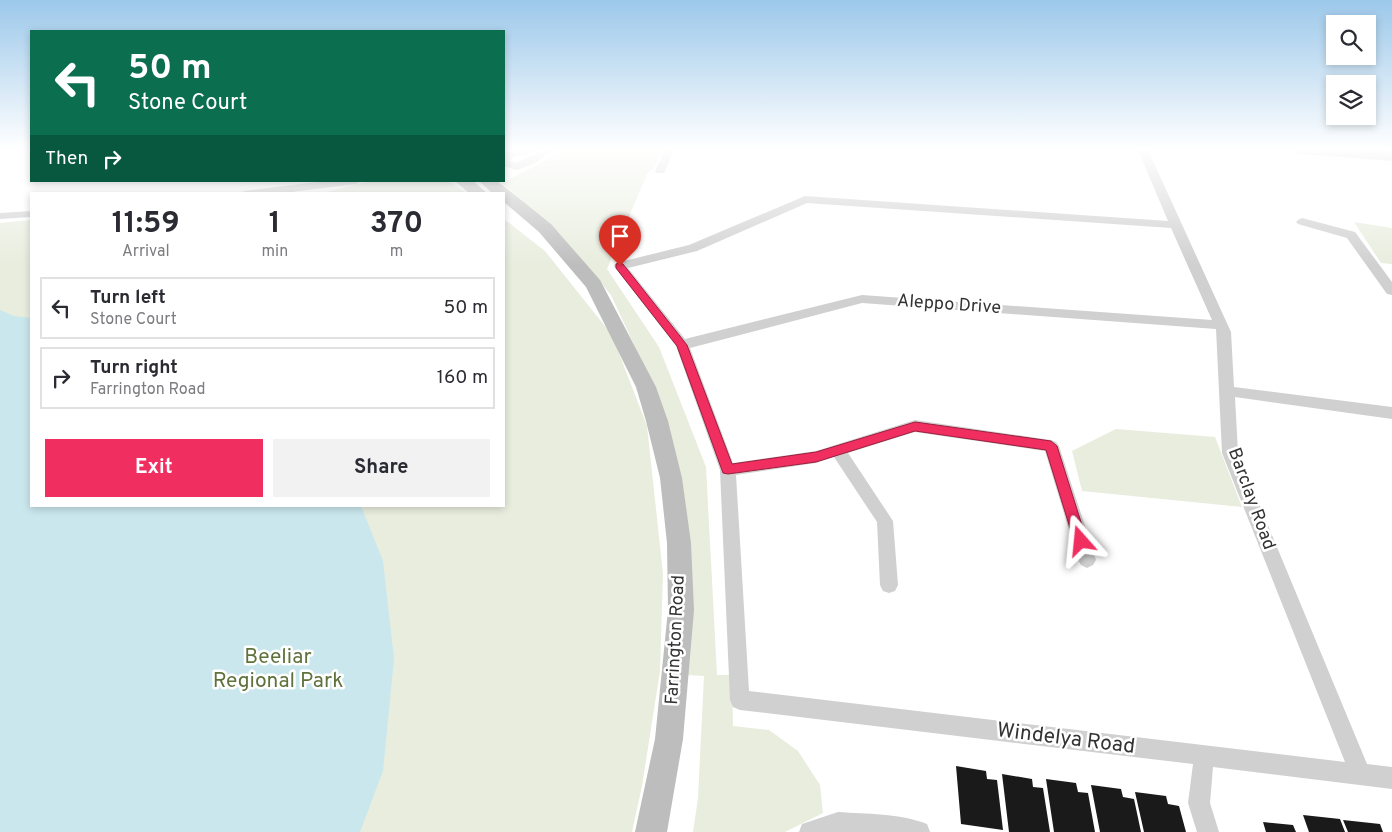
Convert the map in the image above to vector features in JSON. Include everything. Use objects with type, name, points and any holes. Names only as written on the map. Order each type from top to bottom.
[{"type":"main road","name":"Farrington Road","points":[[505,195],[545,228],[594,284],[646,387],[672,478],[680,543],[681,610],[670,738],[651,832]]},
{"type":"main road","name":"Farrington Road","points":[[505,212],[534,232],[556,252],[606,310]]},
{"type":"street","points":[[261,192],[289,189]]},
{"type":"street","name":"Barclay Road","points":[[1160,189],[1224,332],[1230,453],[1361,775]]},
{"type":"street","points":[[1087,560],[1051,446],[915,426],[816,457],[728,470],[682,345],[620,266],[693,248],[805,199],[1176,225]]},
{"type":"street","points":[[0,216],[30,214]]},
{"type":"street","points":[[1302,222],[1351,235],[1392,291]]},
{"type":"street","name":"Aleppo Drive","points":[[682,345],[862,299],[1221,325]]},
{"type":"street","points":[[1227,391],[1392,414]]},
{"type":"street","points":[[838,450],[885,521],[890,585]]},
{"type":"street","name":"Windelya Road","points":[[728,470],[740,700],[1392,778]]},
{"type":"street","points":[[1204,756],[1199,803],[1208,832]]},
{"type":"street","points":[[810,832],[838,823],[888,826],[919,832]]},
{"type":"green space","points":[[339,189],[461,189],[466,192],[327,192]]},
{"type":"green space","points":[[509,189],[641,189],[607,269],[659,347],[706,467],[717,675],[732,675],[733,726],[769,730],[798,751],[820,785],[823,813],[785,832],[693,832],[698,798],[704,676],[686,675],[662,405],[611,295],[558,232]]},
{"type":"green space","name":"Beeliar Regional Park","points":[[30,220],[30,507],[505,507],[505,220],[545,251],[612,335],[647,426],[663,574],[660,671],[642,786],[632,832],[0,832],[0,223]]},
{"type":"green space","points":[[1354,222],[1392,228],[1392,264],[1381,263]]},
{"type":"green space","points":[[1116,429],[1215,437],[1242,507],[1082,491],[1072,451]]},
{"type":"water","points":[[0,310],[14,316],[30,318],[30,507],[361,507],[383,561],[394,659],[383,771],[360,832],[0,832]]},
{"type":"building","points":[[956,766],[986,771],[987,779],[997,780],[1003,830],[961,824]]},
{"type":"building","points":[[1002,774],[1032,779],[1033,787],[1043,788],[1050,832],[1009,832]]},
{"type":"building","points":[[1046,779],[1076,783],[1078,792],[1088,793],[1095,832],[1054,832]]},
{"type":"building","points":[[1091,785],[1121,789],[1123,797],[1134,799],[1141,832],[1100,832]]},
{"type":"building","points":[[1135,792],[1166,796],[1168,804],[1179,806],[1186,832],[1144,832]]},
{"type":"building","points":[[1303,815],[1340,819],[1345,832],[1309,832]]},
{"type":"building","points":[[1343,820],[1380,824],[1383,832],[1348,832]]},
{"type":"building","points":[[1263,822],[1293,825],[1296,832],[1266,832]]},
{"type":"route","points":[[620,266],[682,345],[728,470],[816,457],[915,426],[1051,446],[1081,541]]}]
